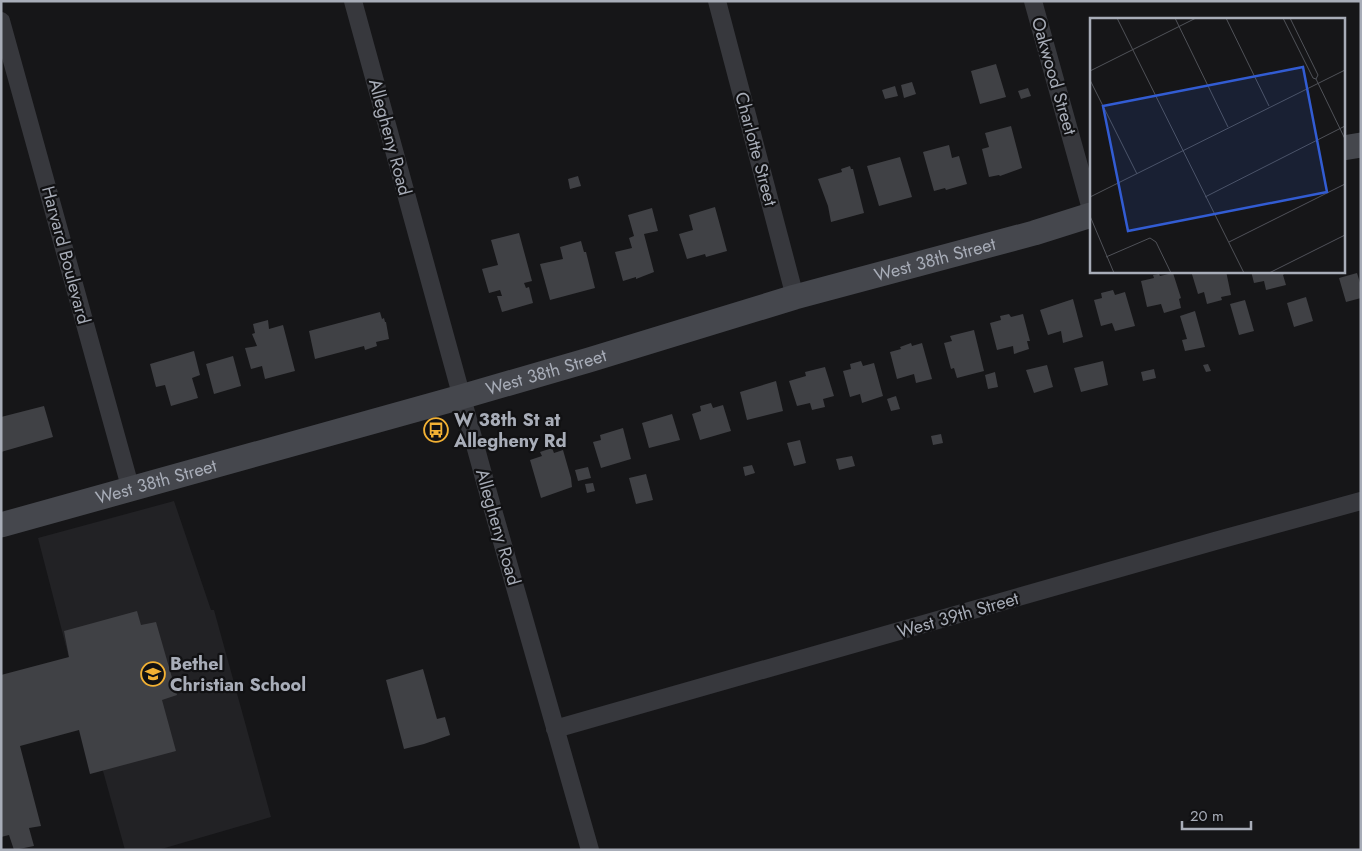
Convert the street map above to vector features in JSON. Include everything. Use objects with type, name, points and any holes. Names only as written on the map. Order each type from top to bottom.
[{"type":"main road","points":[[1344,148],[1361,145]]},
{"type":"main road","name":"West 38th Street","points":[[1,525],[461,397],[795,297],[1010,240],[1090,215]]},
{"type":"street","name":"Allegheny Road","points":[[354,1],[461,397],[590,850]]},
{"type":"street","name":"Charlotte Street","points":[[717,1],[795,297]]},
{"type":"street","name":"Oakwood Street","points":[[1033,1],[1090,205]]},
{"type":"street","name":"Harvard Boulevard","points":[[1,21],[131,490]]},
{"type":"street","name":"West 39th Street","points":[[555,729],[1361,501]]},
{"type":"shaded area","name":"Bethel Christian School","points":[[174,501],[211,610],[214,610],[271,817],[158,850],[125,850],[103,771],[85,720],[38,538]]},
{"type":"building","points":[[996,64],[1006,97],[980,104],[971,71]]},
{"type":"building","points":[[912,82],[916,94],[904,98],[901,85]]},
{"type":"building","points":[[895,86],[898,96],[885,99],[882,90]]},
{"type":"building","points":[[1028,88],[1031,96],[1021,99],[1018,91]]},
{"type":"building","points":[[1011,126],[1022,168],[1000,176],[989,177],[982,149],[989,147],[985,133]]},
{"type":"building","points":[[949,145],[952,158],[959,156],[967,184],[946,190],[945,188],[934,191],[923,152]]},
{"type":"building","points":[[900,157],[912,197],[879,206],[867,166]]},
{"type":"building","points":[[850,166],[853,169],[864,213],[831,222],[828,206],[818,179],[842,172],[841,169]]},
{"type":"building","points":[[578,176],[581,186],[570,189],[568,179]]},
{"type":"building","points":[[715,207],[727,251],[706,257],[705,254],[687,259],[679,234],[693,230],[689,215]]},
{"type":"building","points":[[652,208],[658,231],[644,234],[654,272],[636,279],[636,277],[623,281],[615,252],[632,248],[629,238],[634,236],[628,215]]},
{"type":"building","points":[[519,233],[532,281],[524,283],[526,288],[529,287],[533,303],[502,312],[497,296],[502,296],[500,290],[489,293],[482,269],[498,265],[491,240]]},
{"type":"building","points":[[581,241],[584,252],[586,252],[595,288],[550,300],[540,264],[563,259],[560,247]]},
{"type":"building","points":[[1191,272],[1226,272],[1231,295],[1221,297],[1222,300],[1207,304],[1204,292],[1198,294]]},
{"type":"building","points":[[1251,272],[1284,272],[1286,285],[1266,290],[1264,281],[1254,283]]},
{"type":"building","points":[[1173,273],[1181,298],[1179,299],[1181,308],[1164,313],[1161,304],[1147,307],[1141,281],[1154,278],[1153,275],[1159,274],[1160,276]]},
{"type":"building","points":[[1357,273],[1361,286],[1361,298],[1346,302],[1339,278]]},
{"type":"building","points":[[1113,290],[1115,295],[1125,292],[1135,326],[1115,331],[1112,323],[1101,326],[1094,300],[1102,298],[1101,293]]},
{"type":"building","points":[[1306,297],[1313,321],[1294,327],[1287,303]]},
{"type":"building","points":[[1073,299],[1083,337],[1063,343],[1061,331],[1048,335],[1040,310]]},
{"type":"building","points":[[1245,300],[1254,331],[1239,335],[1230,304]]},
{"type":"building","points":[[1195,311],[1205,347],[1185,351],[1182,340],[1187,339],[1180,316]]},
{"type":"building","points":[[380,312],[382,319],[384,318],[386,322],[389,339],[376,342],[377,346],[365,350],[364,346],[315,359],[309,331]]},
{"type":"building","points":[[1009,314],[1011,317],[1023,314],[1030,341],[1027,341],[1029,349],[1014,354],[1013,346],[997,350],[990,323],[1001,320],[1000,316]]},
{"type":"building","points":[[268,320],[269,329],[283,325],[295,371],[265,379],[262,366],[251,369],[245,348],[257,346],[252,334],[255,333],[253,324]]},
{"type":"building","points":[[974,330],[984,371],[957,378],[954,368],[951,369],[944,343],[952,341],[950,336]]},
{"type":"building","points":[[911,343],[912,346],[922,343],[932,379],[916,383],[914,374],[897,379],[890,352],[901,349],[900,347]]},
{"type":"building","points":[[194,351],[200,375],[192,378],[198,398],[171,406],[165,385],[156,387],[150,364]]},
{"type":"building","points":[[233,356],[241,386],[214,394],[206,364]]},
{"type":"building","points":[[861,361],[863,366],[874,363],[883,396],[862,403],[860,394],[850,397],[843,371],[851,369],[850,364]]},
{"type":"building","points":[[1103,361],[1108,385],[1081,392],[1074,368]]},
{"type":"building","points":[[1208,364],[1211,371],[1206,372],[1203,365]]},
{"type":"building","points":[[1047,365],[1053,387],[1034,393],[1026,370]]},
{"type":"building","points":[[825,367],[834,396],[823,399],[825,407],[812,410],[810,403],[797,406],[789,381],[806,376],[805,372]]},
{"type":"building","points":[[1154,369],[1156,378],[1143,381],[1141,372]]},
{"type":"building","points":[[995,372],[998,387],[988,389],[985,375]]},
{"type":"building","points":[[776,381],[783,411],[747,420],[740,392]]},
{"type":"building","points":[[896,396],[900,409],[891,411],[887,399]]},
{"type":"building","points":[[711,403],[713,408],[723,405],[731,431],[700,440],[692,414],[701,411],[700,406]]},
{"type":"building","points":[[44,406],[53,437],[1,452],[1,417]]},
{"type":"building","points":[[672,414],[680,440],[649,448],[642,423]]},
{"type":"building","points":[[623,428],[631,459],[601,468],[593,442],[601,440],[600,435]]},
{"type":"building","points":[[941,434],[943,443],[933,445],[931,436]]},
{"type":"building","points":[[800,440],[806,463],[794,466],[787,443]]},
{"type":"building","points":[[552,448],[554,453],[563,450],[572,487],[541,498],[530,460],[542,456],[540,452]]},
{"type":"building","points":[[852,456],[855,466],[839,470],[836,459]]},
{"type":"building","points":[[752,465],[755,473],[745,476],[743,467]]},
{"type":"building","points":[[588,467],[591,478],[578,481],[575,470]]},
{"type":"building","points":[[646,474],[653,500],[636,504],[629,478]]},
{"type":"building","points":[[593,483],[595,491],[587,493],[585,484]]},
{"type":"building","points":[[137,611],[141,625],[156,622],[177,695],[162,700],[176,751],[90,774],[79,730],[20,746],[41,826],[29,828],[34,846],[14,850],[9,835],[1,837],[1,675],[69,657],[64,631]]},
{"type":"building","points":[[423,669],[437,719],[445,717],[450,735],[404,749],[386,680]]},
{"type":"place","name":"W 38th St at Allegheny Rd","points":[[436,430]]},
{"type":"place","name":"Bethel Christian School","points":[[153,674]]}]
